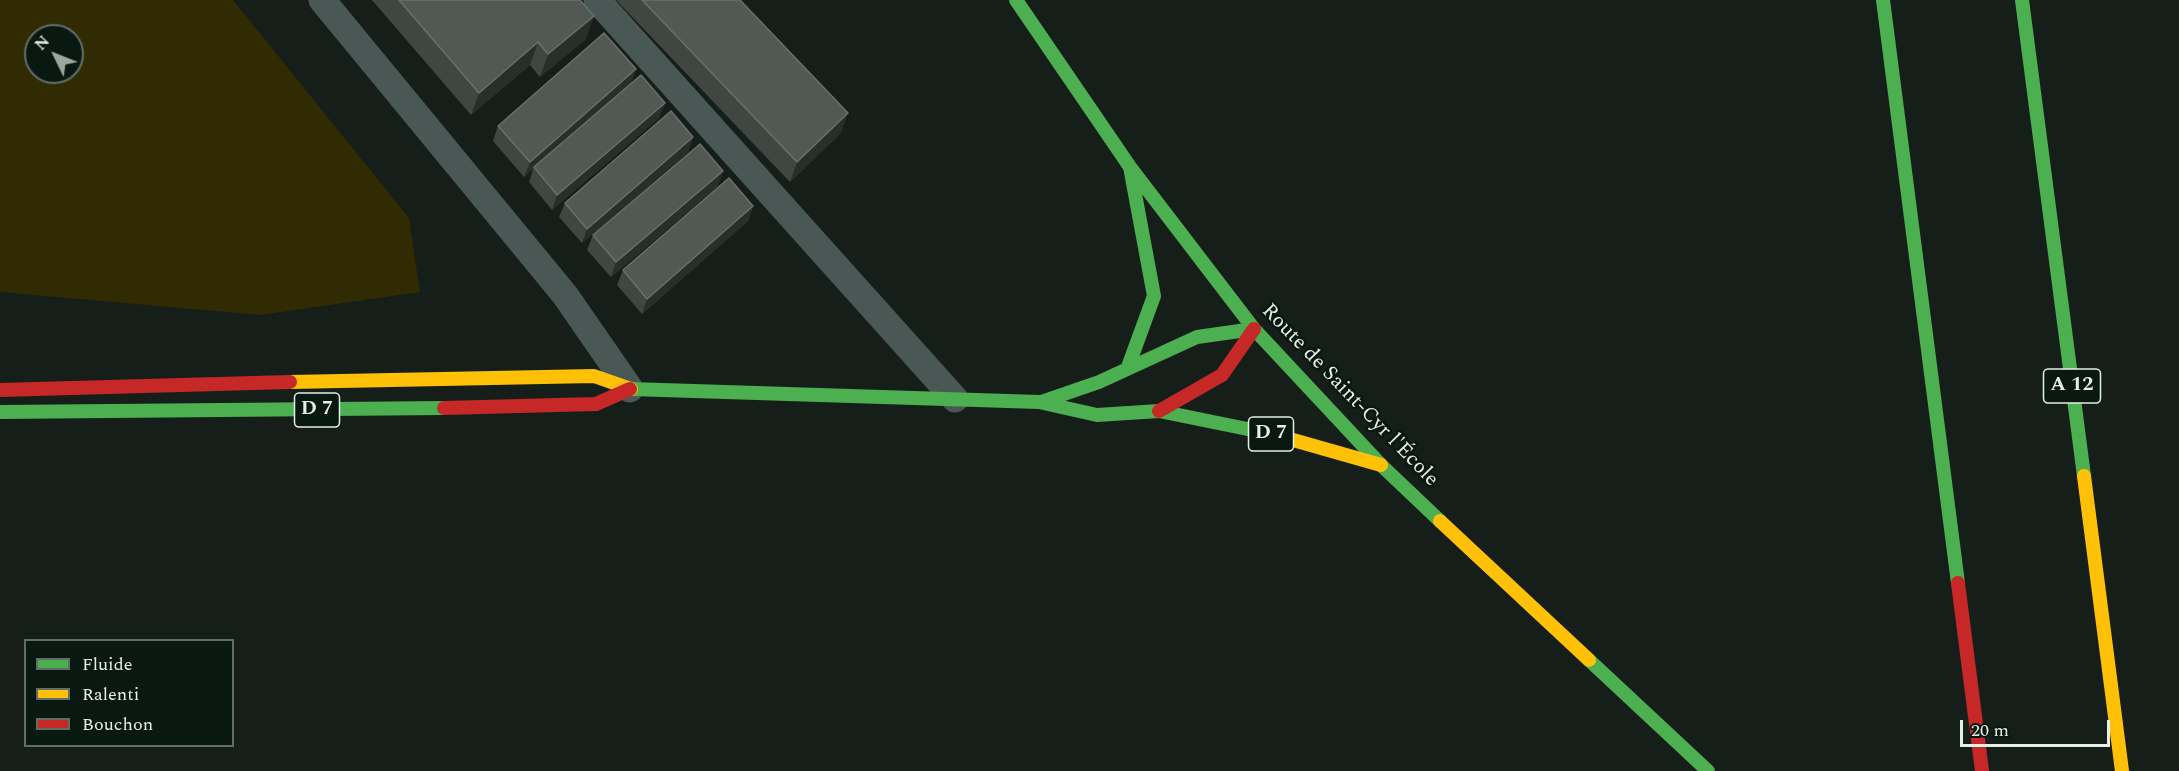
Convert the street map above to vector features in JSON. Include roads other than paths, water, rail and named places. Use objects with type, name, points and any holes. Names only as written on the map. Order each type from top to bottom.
[{"type":"main road","name":"Route de Saint-Cyr l'École","points":[[1016,0],[1130,167],[1254,329],[1381,465],[1708,771]]},
{"type":"main road","points":[[1883,0],[1982,771]]},
{"type":"main road","name":"A 12","points":[[2022,0],[2122,771]]},
{"type":"main road","points":[[1128,367],[1154,296],[1130,167]]},
{"type":"main road","points":[[0,390],[594,376],[630,389],[1039,402],[1099,382],[1197,337],[1254,329]]},
{"type":"main road","name":"D 7","points":[[1159,411],[1222,375],[1254,329]]},
{"type":"main road","name":"D 7","points":[[0,412],[521,407],[596,404],[630,389]]},
{"type":"main road","name":"D 7","points":[[1039,402],[1097,415],[1159,411],[1261,431],[1381,465]]},
{"type":"lane","points":[[322,0],[564,295],[630,389]]},
{"type":"lane","points":[[597,0],[955,399]]}]
